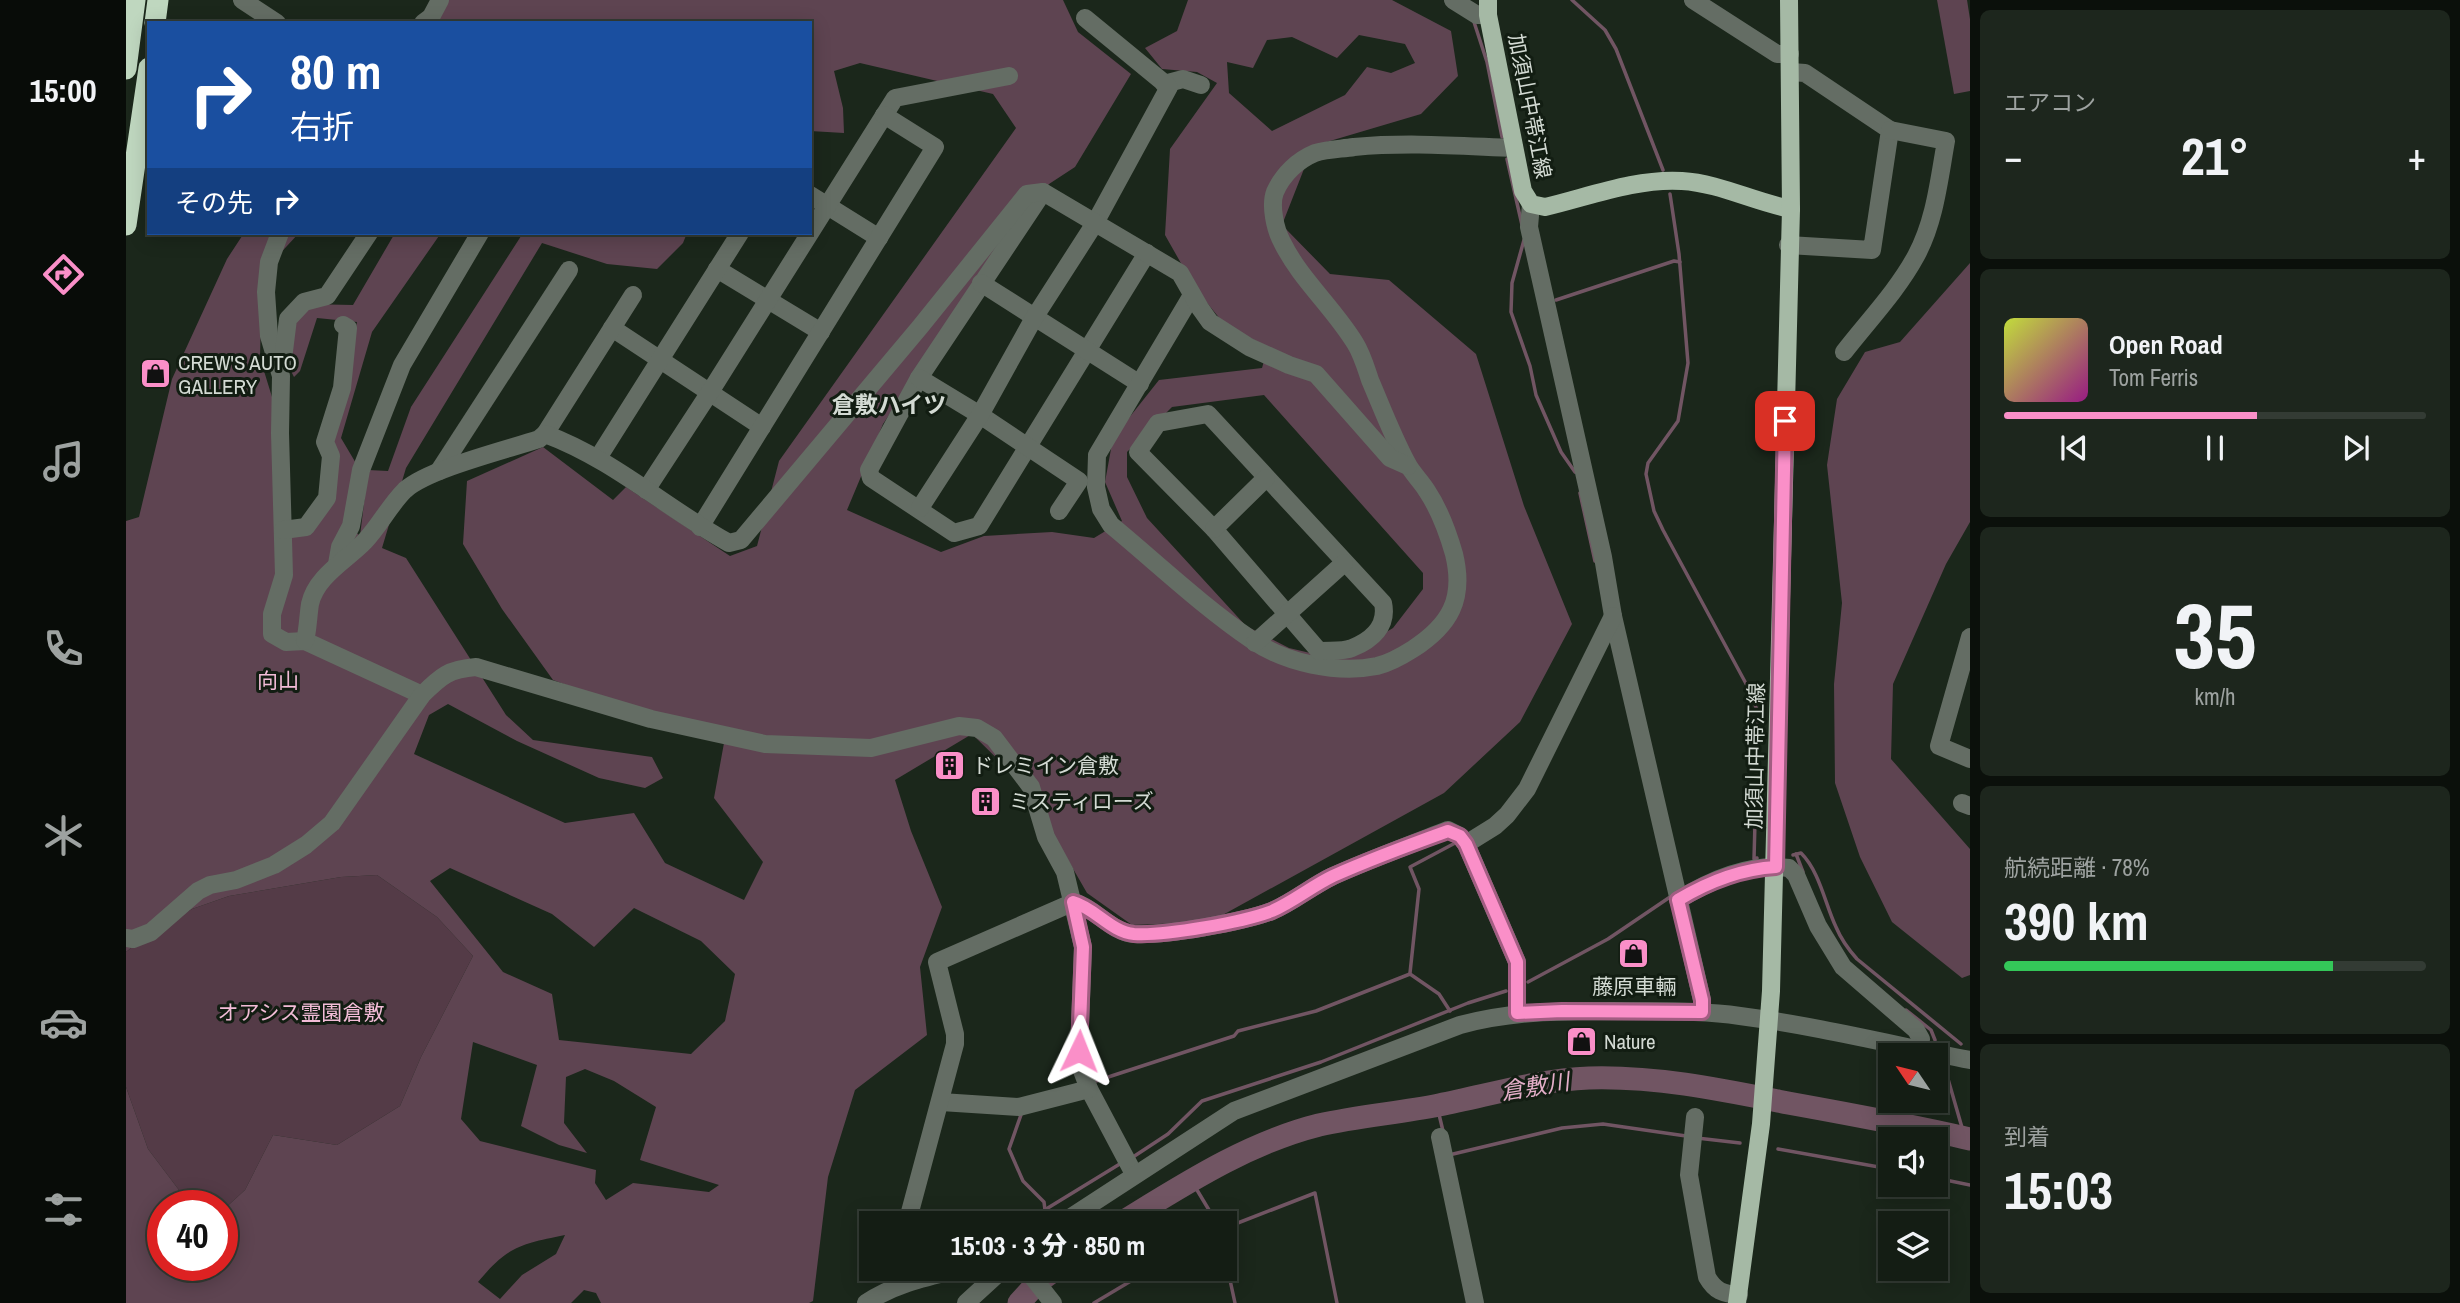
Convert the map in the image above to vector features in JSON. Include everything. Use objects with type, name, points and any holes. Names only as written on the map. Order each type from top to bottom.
[{"type":"highway","points":[[126,69],[135,0]]},
{"type":"highway","points":[[155,21],[158,0]]},
{"type":"highway","points":[[126,225],[147,82]]},
{"type":"main road","name":"加須山中帯江線","points":[[1738,1299],[1761,1124],[1770,1021],[1791,209],[1790,0]]},
{"type":"main road","name":"加須山中帯江線","points":[[1488,8],[1523,191],[1531,204],[1545,207],[1642,184],[1682,181],[1716,187],[1791,209]]},
{"type":"street","points":[[242,0],[273,21]]},
{"type":"street","points":[[425,21],[440,0]]},
{"type":"street","points":[[1453,0],[1478,15],[1488,8]]},
{"type":"street","points":[[1693,0],[1891,130],[1946,141],[1934,209],[1917,255],[1897,286],[1844,352]]},
{"type":"street","points":[[920,508],[980,415],[1034,318],[1095,223],[1169,88],[1085,18]]},
{"type":"street","points":[[812,230],[895,98],[1009,76]]},
{"type":"street","points":[[1164,83],[1183,79],[1201,85]]},
{"type":"street","points":[[700,527],[935,147],[884,115]]},
{"type":"street","points":[[1788,245],[1872,250],[1891,130]]},
{"type":"street","points":[[1097,456],[1096,487],[1101,509],[1111,525],[1255,643],[1284,658],[1362,668],[1380,666],[1397,659],[1436,633],[1448,619],[1455,602],[1458,578],[1445,529],[1427,491],[1408,466],[1357,346],[1298,268],[1281,240],[1275,220],[1274,194],[1292,167],[1316,153],[1419,144],[1514,148]]},
{"type":"street","points":[[545,434],[598,458],[700,527],[729,542],[741,540],[920,327],[1027,194],[1043,192],[1180,273],[1210,322],[1249,347],[1289,365],[1317,373],[1390,458],[1408,466]]},
{"type":"street","points":[[1043,192],[919,378],[869,470],[870,478],[920,508],[954,533],[979,526],[1147,253]]},
{"type":"street","points":[[812,196],[879,238]]},
{"type":"street","points":[[1531,204],[1529,228],[1603,557],[1613,616],[1702,1000],[1702,1012]]},
{"type":"street","points":[[279,235],[269,262],[266,292],[269,336],[281,376]]},
{"type":"street","points":[[368,235],[327,296],[304,302],[288,319],[282,351],[280,433],[285,575],[272,614],[272,634],[286,642],[305,641],[422,695]]},
{"type":"street","points":[[337,564],[340,547],[351,526],[361,470],[402,365],[479,235]]},
{"type":"street","points":[[598,458],[739,235]]},
{"type":"street","points":[[646,490],[809,235]]},
{"type":"street","points":[[717,269],[821,332]]},
{"type":"street","points":[[439,471],[569,270]]},
{"type":"street","points":[[981,283],[1140,384]]},
{"type":"street","points":[[305,641],[310,624],[310,604],[315,592],[337,564],[365,541],[407,488],[439,471],[539,439],[545,434],[633,295]]},
{"type":"street","points":[[1059,511],[1097,456],[1192,295]]},
{"type":"street","points":[[283,530],[306,527],[327,498],[331,456],[326,442],[342,388],[348,328],[343,325]]},
{"type":"street","points":[[612,328],[762,427]]},
{"type":"street","points":[[919,378],[1079,481]]},
{"type":"street","points":[[1208,414],[1383,603],[1386,614],[1383,623],[1375,635],[1350,649],[1319,651],[1214,528],[1138,452],[1158,423],[1208,414]]},
{"type":"street","points":[[1214,528],[1266,478]]},
{"type":"street","points":[[1255,643],[1344,563]]},
{"type":"street","points":[[1466,844],[1495,827],[1527,789],[1613,616]]},
{"type":"street","points":[[1970,637],[1940,746],[1970,759]]},
{"type":"street","points":[[126,938],[133,939],[151,932],[198,891],[274,865],[306,845],[332,823],[422,695],[440,677],[455,668],[476,667],[651,719],[765,744],[871,748],[959,726],[977,728],[993,738],[1031,787],[1046,837],[1065,872],[1083,947],[1080,1059],[1089,1090],[1129,1165]]},
{"type":"street","points":[[910,1211],[955,1044],[955,1034],[937,962],[1073,902],[1086,905],[1116,928],[1133,934],[1249,918],[1274,910],[1329,878],[1386,853],[1448,831],[1460,836],[1466,844],[1517,962],[1517,1013]]},
{"type":"street","points":[[1676,895],[1755,868],[1789,868],[1796,875],[1818,926],[1843,967],[1916,1030],[1920,1043]]},
{"type":"street","points":[[1076,1211],[1129,1165],[1234,1111],[1460,1024],[1517,1013],[1702,1012],[1741,1016],[1883,1043]]},
{"type":"street","points":[[1948,1056],[1970,1060]]},
{"type":"street","points":[[941,1102],[1019,1107],[1089,1090]]},
{"type":"street","points":[[1693,1129],[1689,1175],[1707,1277],[1713,1288],[1738,1299]]},
{"type":"street","points":[[1440,1136],[1475,1303]]},
{"type":"street","points":[[866,1303],[896,1281]]},
{"type":"street","points":[[966,1303],[990,1281]]},
{"type":"street","points":[[1036,1281],[1053,1303]]},
{"type":"green space","name":"向山","points":[[447,0],[1063,0],[1078,32],[1131,74],[1075,167],[1049,184],[1030,204],[883,424],[847,510],[941,552],[984,536],[1052,532],[1094,538],[1122,521],[1105,482],[1113,438],[1159,380],[1262,368],[1268,347],[1225,325],[1195,288],[1165,235],[1170,149],[1217,83],[1197,72],[1162,69],[1145,48],[1177,31],[1188,0],[1392,0],[1451,31],[1458,76],[1421,114],[1313,146],[1282,225],[1330,274],[1389,280],[1476,354],[1524,506],[1572,624],[1520,722],[1444,793],[1210,922],[1132,925],[1087,893],[1026,787],[972,734],[895,780],[911,831],[942,907],[920,967],[927,1035],[855,1090],[828,1177],[813,1301],[809,1303],[601,1303],[596,1293],[584,1290],[571,1303],[126,1303],[126,1087],[148,1149],[179,1190],[147,1190],[147,1281],[238,1281],[238,1196],[245,1190],[273,1135],[337,1145],[400,1106],[421,1057],[473,956],[437,917],[377,875],[341,877],[229,896],[192,909],[151,932],[126,952],[126,521],[139,517],[172,379],[227,259],[243,235],[297,235],[262,273],[260,358],[272,397],[279,527],[316,523],[357,322],[317,318],[300,371],[294,377],[288,339],[306,304],[353,305],[394,235],[440,235],[372,332],[341,438],[357,465],[344,521],[360,536],[368,470],[388,471],[411,407],[522,235],[686,235],[683,243],[657,269],[607,264],[542,243],[406,468],[382,548],[406,558],[506,715],[533,740],[652,757],[663,778],[645,788],[599,778],[517,741],[448,704],[429,715],[414,754],[565,823],[634,813],[665,863],[744,900],[763,862],[714,798],[724,743],[553,680],[502,609],[463,544],[467,481],[543,447],[613,500],[626,487],[730,556],[757,546],[779,461],[1016,128],[993,94],[860,63],[834,71],[843,108],[844,133],[812,131],[812,21],[435,21]],"holes":[[[1359,35],[1405,44],[1415,63],[1391,73],[1367,67],[1345,95],[1272,131],[1229,93],[1227,62],[1253,68],[1267,40],[1292,37],[1337,58]],[[1264,395],[1423,573],[1423,589],[1393,628],[1358,649],[1323,656],[1289,648],[1246,626],[1147,518],[1127,477],[1127,452],[1172,407]],[[450,868],[552,914],[594,947],[634,908],[701,941],[735,974],[725,1021],[691,1054],[559,1040],[552,994],[503,972],[430,881]],[[473,1042],[537,1065],[521,1126],[559,1145],[587,1153],[564,1123],[566,1077],[585,1069],[614,1081],[656,1107],[640,1160],[719,1185],[709,1192],[633,1183],[606,1200],[595,1183],[596,1170],[480,1141],[461,1119]],[[565,1235],[556,1254],[522,1275],[500,1299],[478,1282],[498,1261],[516,1248]]]},
{"type":"green space","points":[[1937,0],[1967,0],[1970,19],[1970,91],[1954,94]]},
{"type":"green space","points":[[1970,263],[1970,522],[1946,564],[1893,684],[1891,759],[1970,849],[1970,975],[1962,978],[1892,922],[1860,857],[1835,783],[1834,684],[1842,603],[1827,465],[1837,399],[1865,352],[1900,342]]},
{"type":"green space","name":"オアシス霊園倉敷","points":[[377,875],[437,917],[473,956],[421,1057],[400,1106],[337,1145],[273,1135],[245,1190],[238,1196],[238,1190],[179,1190],[148,1149],[126,1087],[126,952],[151,932],[192,909],[229,896],[341,877]]},
{"type":"waterway","points":[[1572,0],[1605,30],[1616,49],[1663,170]]},
{"type":"waterway","points":[[1474,22],[1487,62],[1502,137]]},
{"type":"waterway","points":[[1507,159],[1522,225]]},
{"type":"waterway","points":[[1670,194],[1679,254],[1688,363],[1678,421],[1648,463],[1646,474],[1654,511],[1750,691],[1758,713],[1754,859],[1757,858]]},
{"type":"waterway","points":[[1524,240],[1512,283],[1511,312],[1530,366],[1536,395],[1561,452],[1575,472]]},
{"type":"waterway","points":[[1556,300],[1674,261],[1680,262]]},
{"type":"waterway","points":[[1580,493],[1595,561]]},
{"type":"waterway","points":[[1410,973],[1419,889],[1410,867],[1457,842]]},
{"type":"waterway","points":[[1793,855],[1801,853],[1813,869],[1838,931],[1857,959],[1961,1044]]},
{"type":"waterway","points":[[1796,854],[1803,872]]},
{"type":"waterway","points":[[1528,982],[1608,939],[1673,895]]},
{"type":"waterway","points":[[1096,1081],[1234,1036],[1238,1031],[1316,1011],[1410,974],[1439,994],[1450,1011]]},
{"type":"waterway","points":[[1133,1157],[1168,1134],[1202,1101],[1321,1062],[1468,1003],[1506,991]]},
{"type":"waterway","points":[[1906,1010],[1931,1030],[1935,1040]]},
{"type":"waterway","name":"倉敷川","points":[[1140,1211],[1216,1166],[1292,1133],[1334,1122],[1424,1108],[1570,1079],[1640,1079],[1690,1085],[1970,1139]]},
{"type":"waterway","points":[[1948,1079],[1965,1138]]},
{"type":"waterway","points":[[1437,1106],[1443,1131]]},
{"type":"waterway","points":[[1022,1112],[1009,1149],[1023,1181],[1044,1202],[1045,1210]]},
{"type":"waterway","points":[[1449,1155],[1562,1128],[1603,1124],[1686,1136]]},
{"type":"waterway","points":[[1697,1138],[1740,1143]]},
{"type":"waterway","points":[[1778,1149],[1878,1167]]},
{"type":"waterway","points":[[1043,1211],[1123,1162]]},
{"type":"waterway","points":[[1191,1180],[1209,1210]]},
{"type":"waterway","points":[[1948,1180],[1970,1185]]},
{"type":"waterway","points":[[1237,1223],[1315,1193],[1337,1303]]},
{"type":"waterway","name":"倉敷川","points":[[1019,1303],[1039,1281]]},
{"type":"waterway","points":[[1094,1303],[1131,1281]]},
{"type":"waterway","points":[[1230,1281],[1235,1303]]},
{"type":"place","name":"CREW'S AUTO GALLERY","points":[[155,374]]},
{"type":"place","name":"ドレミイン倉敷","points":[[949,765]]},
{"type":"place","name":"ミスティローズ","points":[[986,801]]},
{"type":"place","name":"藤原車輛","points":[[1634,954]]},
{"type":"place","name":"Nature","points":[[1581,1041]]},
{"type":"district","name":"倉敷ハイツ","points":[[889,404]]},
{"type":"route","points":[[1079,1051],[1083,947],[1073,902],[1086,905],[1116,928],[1133,934],[1171,931],[1249,918],[1274,910],[1329,878],[1386,853],[1448,831],[1460,836],[1466,844],[1517,962],[1517,1013],[1702,1012],[1702,1000],[1678,900],[1725,877],[1755,868],[1776,867],[1785,421]]}]
